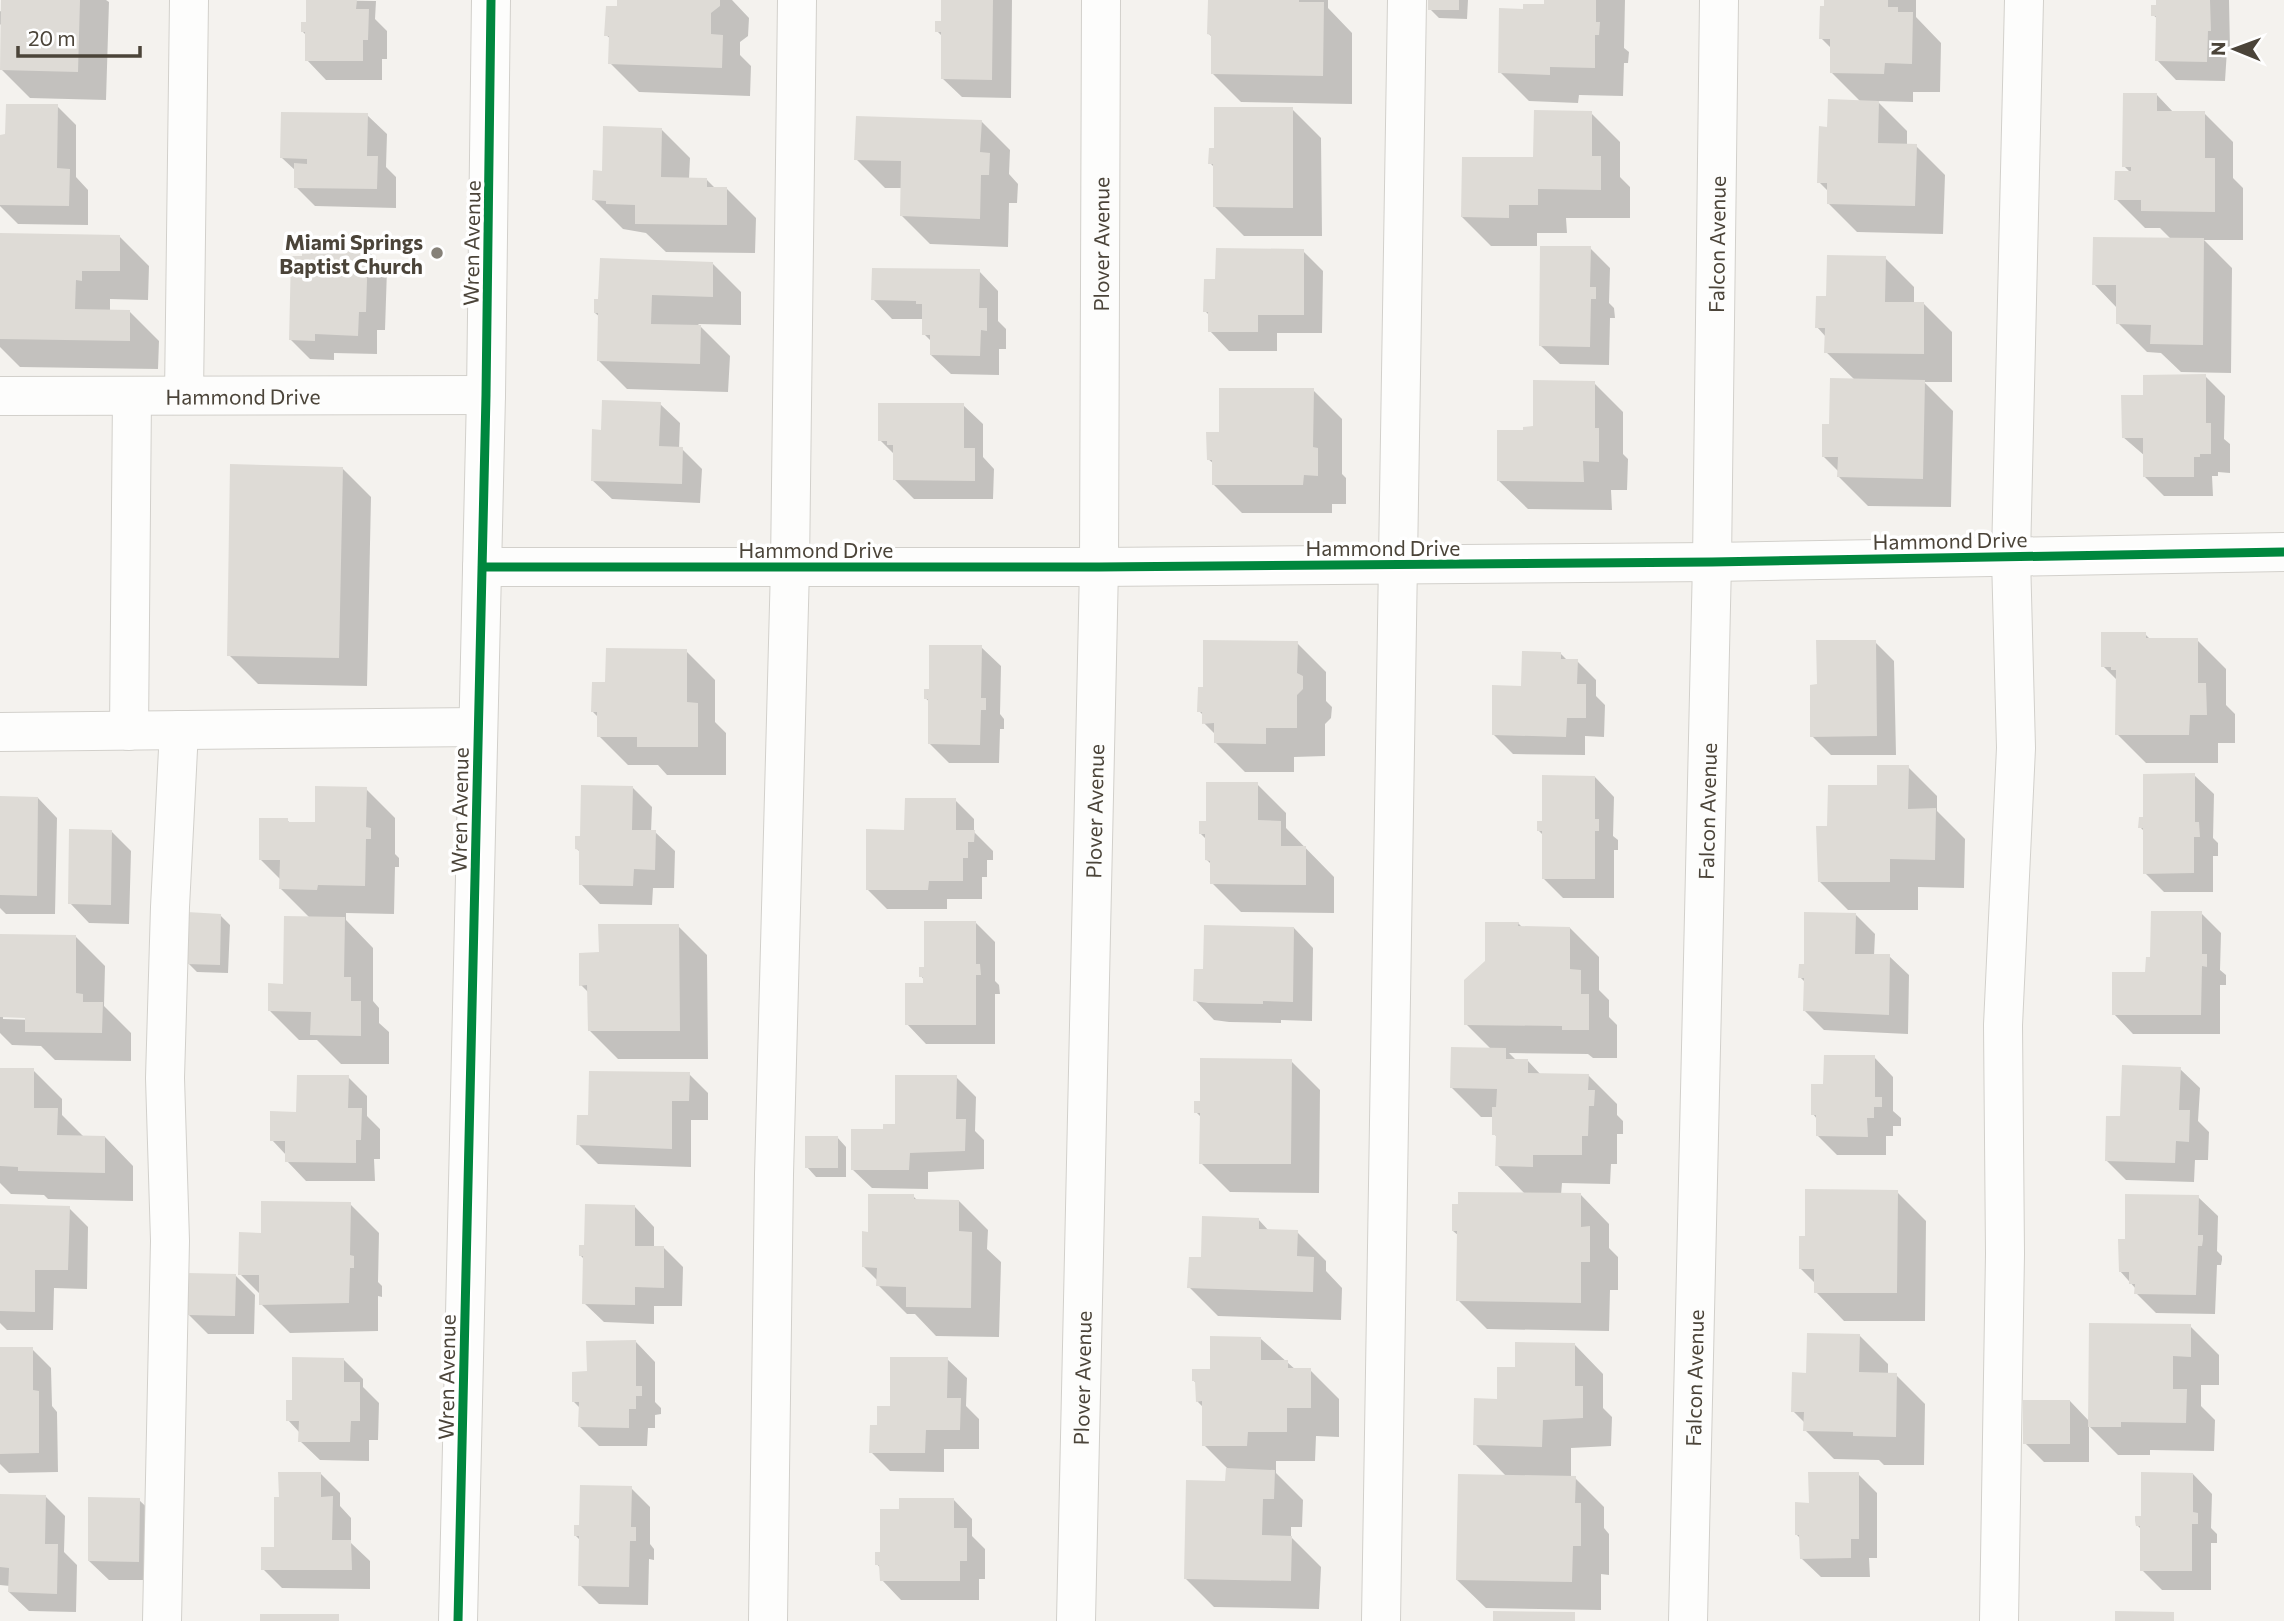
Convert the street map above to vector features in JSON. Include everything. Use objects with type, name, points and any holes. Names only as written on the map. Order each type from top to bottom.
[{"type":"street","points":[[184,395],[189,0]]},
{"type":"street","name":"Wren Avenue","points":[[458,1621],[486,395],[491,0]]},
{"type":"street","points":[[768,1621],[774,1174],[790,567],[797,0]]},
{"type":"street","name":"Plover Avenue","points":[[1076,1621],[1099,567],[1101,0]]},
{"type":"street","points":[[1381,1621],[1407,0]]},
{"type":"street","name":"Falcon Avenue","points":[[1688,1621],[1712,562],[1720,0]]},
{"type":"street","points":[[1999,1621],[2005,1254],[2003,1025],[2016,748],[2011,557],[2024,0]]},
{"type":"street","name":"Hammond Drive","points":[[0,396],[486,395]]},
{"type":"street","points":[[129,731],[132,396]]},
{"type":"street","name":"Hammond Drive","points":[[482,567],[1099,567],[1712,562],[2284,552]]},
{"type":"street","points":[[0,733],[478,727]]},
{"type":"street","points":[[162,1621],[170,1241],[165,1077],[179,730]]},
{"type":"building","points":[[1,0],[80,0],[78,72],[0,70]]},
{"type":"building","points":[[306,0],[357,0],[356,9],[369,9],[368,40],[363,40],[363,61],[305,61],[305,32],[301,32],[301,22],[306,22]]},
{"type":"building","points":[[617,0],[720,0],[720,6],[711,13],[711,34],[723,35],[722,68],[608,64],[609,36],[604,36],[606,6],[617,6]]},
{"type":"building","points":[[941,0],[993,0],[992,80],[941,79],[941,32],[935,32],[935,21],[941,21]]},
{"type":"building","points":[[1208,0],[1324,2],[1323,76],[1211,74],[1211,35],[1207,34]]},
{"type":"building","points":[[1428,0],[1459,0],[1459,10],[1428,10]]},
{"type":"building","points":[[1544,0],[1596,0],[1596,22],[1600,22],[1599,35],[1595,35],[1595,68],[1550,67],[1550,75],[1498,73],[1499,8],[1523,9],[1523,4],[1544,4]]},
{"type":"building","points":[[1824,0],[1888,0],[1888,7],[1898,7],[1898,12],[1913,12],[1912,64],[1885,63],[1884,74],[1830,73],[1830,39],[1819,39],[1820,6],[1824,6]]},
{"type":"building","points":[[2156,0],[2210,0],[2211,31],[2208,31],[2207,62],[2155,61],[2156,16],[2151,16],[2151,5],[2156,5]]},
{"type":"building","points":[[2123,93],[2157,93],[2157,111],[2205,111],[2205,158],[2215,158],[2215,212],[2141,211],[2141,200],[2114,200],[2115,171],[2131,171],[2131,167],[2122,167]]},
{"type":"building","points":[[1828,99],[1879,101],[1878,143],[1917,144],[1915,206],[1827,204],[1827,183],[1817,183],[1819,126],[1827,127]]},
{"type":"building","points":[[6,104],[58,104],[57,168],[70,169],[69,206],[0,205],[0,135],[5,134]]},
{"type":"building","points":[[1214,107],[1293,107],[1293,208],[1213,207],[1213,164],[1208,164],[1209,148],[1214,148]]},
{"type":"building","points":[[1534,110],[1592,111],[1592,156],[1601,156],[1601,190],[1538,189],[1538,205],[1509,205],[1509,218],[1461,217],[1462,157],[1533,157]]},
{"type":"building","points":[[281,112],[368,113],[367,156],[378,156],[377,189],[294,188],[294,163],[307,164],[307,159],[280,158]]},
{"type":"building","points":[[856,116],[982,120],[980,152],[990,153],[989,175],[981,175],[980,219],[900,216],[901,161],[854,160]]},
{"type":"building","points":[[603,126],[662,128],[661,177],[707,178],[707,187],[727,187],[727,225],[635,224],[635,205],[606,204],[606,201],[592,200],[593,170],[602,171]]},
{"type":"building","points":[[0,233],[120,235],[120,271],[82,271],[82,281],[76,280],[75,309],[130,310],[130,341],[0,339]]},
{"type":"building","points":[[2093,237],[2204,238],[2203,345],[2150,344],[2151,325],[2116,324],[2116,285],[2092,285]]},
{"type":"building","points":[[1540,246],[1591,246],[1590,287],[1596,287],[1596,299],[1591,299],[1590,347],[1539,346]]},
{"type":"building","points":[[302,247],[368,248],[366,312],[359,312],[358,336],[315,334],[315,341],[289,340],[291,256],[302,256]]},
{"type":"building","points":[[1216,248],[1304,249],[1304,315],[1258,315],[1258,332],[1208,332],[1208,312],[1203,312],[1204,279],[1215,279]]},
{"type":"building","points":[[1827,255],[1886,256],[1885,302],[1924,302],[1924,354],[1824,353],[1825,328],[1815,328],[1816,296],[1826,296]]},
{"type":"building","points":[[600,258],[713,262],[713,297],[652,295],[651,324],[701,325],[700,364],[597,361],[598,313],[594,313],[594,299],[598,299]]},
{"type":"building","points":[[872,268],[980,269],[979,308],[987,308],[987,331],[981,330],[980,356],[930,355],[930,335],[922,335],[922,304],[916,304],[916,301],[871,300]]},
{"type":"building","points":[[2206,374],[2206,423],[2211,423],[2211,454],[2194,457],[2194,477],[2143,477],[2143,438],[2122,438],[2121,395],[2143,395],[2143,375]]},
{"type":"building","points":[[1830,378],[1925,380],[1923,479],[1837,477],[1838,457],[1822,457],[1822,424],[1829,424]]},
{"type":"building","points":[[1533,380],[1595,381],[1595,428],[1599,428],[1599,462],[1583,461],[1584,482],[1497,481],[1497,430],[1523,430],[1523,427],[1533,426]]},
{"type":"building","points":[[1219,388],[1314,388],[1313,447],[1318,448],[1318,476],[1304,475],[1303,485],[1212,485],[1212,460],[1207,460],[1206,432],[1219,432]]},
{"type":"building","points":[[602,400],[661,402],[659,446],[683,447],[682,484],[591,481],[592,429],[601,430]]},
{"type":"building","points":[[878,403],[964,403],[964,448],[975,448],[975,481],[893,480],[893,445],[887,445],[887,441],[878,441]]},
{"type":"building","points":[[230,464],[343,467],[339,658],[227,656]]},
{"type":"building","points":[[2101,632],[2146,632],[2146,638],[2198,638],[2198,683],[2206,683],[2207,715],[2190,715],[2189,735],[2115,735],[2116,670],[2101,667]]},
{"type":"building","points":[[1203,640],[1298,641],[1297,673],[1303,676],[1303,689],[1297,695],[1297,728],[1266,728],[1266,744],[1214,743],[1214,723],[1202,724],[1202,712],[1197,712],[1198,687],[1203,687]]},
{"type":"building","points":[[1816,640],[1876,640],[1877,736],[1810,737],[1810,685],[1817,684]]},
{"type":"building","points":[[929,645],[982,645],[981,698],[986,698],[986,710],[981,710],[980,745],[928,744],[928,699],[924,699],[924,689],[929,689]]},
{"type":"building","points":[[606,648],[687,649],[687,702],[698,703],[698,747],[637,747],[637,737],[597,737],[597,712],[591,712],[592,682],[605,682]]},
{"type":"building","points":[[1522,651],[1561,652],[1561,659],[1578,659],[1577,684],[1586,684],[1586,718],[1567,718],[1566,737],[1492,735],[1492,685],[1521,686]]},
{"type":"building","points":[[1877,765],[1909,765],[1908,809],[1936,808],[1935,860],[1890,859],[1890,882],[1818,882],[1816,826],[1827,826],[1828,785],[1877,785]]},
{"type":"building","points":[[2195,773],[2195,822],[2199,822],[2200,837],[2194,837],[2194,873],[2143,874],[2143,828],[2138,828],[2139,817],[2143,817],[2143,774]]},
{"type":"building","points":[[1542,775],[1595,776],[1595,819],[1599,819],[1599,831],[1595,831],[1595,879],[1542,879],[1542,831],[1537,831],[1537,821],[1542,821]]},
{"type":"building","points":[[1206,782],[1258,782],[1258,820],[1281,821],[1281,846],[1306,846],[1306,885],[1210,884],[1210,861],[1205,860],[1205,834],[1199,834],[1199,821],[1206,821]]},
{"type":"building","points":[[581,785],[633,786],[632,830],[656,830],[655,870],[634,869],[633,886],[579,885],[579,850],[575,849],[575,836],[580,836]]},
{"type":"building","points":[[315,786],[367,787],[366,827],[371,828],[371,839],[366,839],[365,886],[318,885],[317,890],[279,889],[280,860],[259,860],[259,818],[315,822]]},
{"type":"building","points":[[0,796],[38,797],[37,896],[0,895]]},
{"type":"building","points":[[905,798],[956,798],[956,830],[975,830],[974,842],[968,842],[968,858],[963,858],[963,881],[929,881],[928,890],[866,890],[866,829],[904,830]]},
{"type":"building","points":[[69,829],[112,830],[111,905],[68,904]]},
{"type":"building","points":[[2151,911],[2202,911],[2202,954],[2207,954],[2207,967],[2202,966],[2201,1015],[2112,1015],[2112,972],[2145,972],[2146,957],[2150,957]]},
{"type":"building","points":[[187,912],[221,914],[220,965],[186,964]]},
{"type":"building","points":[[1804,912],[1856,913],[1855,954],[1890,954],[1889,1015],[1803,1011],[1804,978],[1798,978],[1799,964],[1804,964]]},
{"type":"building","points":[[284,916],[345,917],[344,977],[351,977],[351,1001],[361,1001],[361,1036],[310,1035],[311,1012],[268,1011],[268,983],[283,984]]},
{"type":"building","points":[[924,921],[976,921],[976,964],[980,964],[981,975],[976,975],[976,1025],[905,1025],[905,983],[923,983],[923,977],[919,977],[919,967],[924,967]]},
{"type":"building","points":[[1485,922],[1570,927],[1570,969],[1581,970],[1581,994],[1589,994],[1589,1030],[1562,1030],[1562,1026],[1464,1025],[1464,980],[1485,961]]},
{"type":"building","points":[[598,924],[679,924],[680,1031],[588,1031],[587,985],[579,986],[579,953],[599,952]]},
{"type":"building","points":[[1204,925],[1294,927],[1293,1002],[1263,1001],[1263,1004],[1193,1001],[1194,969],[1203,969]]},
{"type":"building","points":[[0,934],[76,935],[76,993],[83,994],[83,1002],[103,1002],[102,1033],[25,1032],[25,1018],[0,1017]]},
{"type":"building","points":[[1451,1047],[1506,1048],[1506,1059],[1528,1059],[1528,1073],[1589,1074],[1588,1090],[1595,1090],[1594,1106],[1589,1106],[1588,1136],[1582,1136],[1582,1155],[1533,1155],[1533,1167],[1495,1166],[1496,1135],[1492,1135],[1492,1107],[1496,1107],[1497,1089],[1450,1088]]},
{"type":"building","points":[[1824,1055],[1875,1055],[1875,1097],[1882,1097],[1882,1107],[1874,1107],[1874,1118],[1867,1118],[1868,1137],[1816,1136],[1816,1115],[1811,1115],[1811,1084],[1823,1084]]},
{"type":"building","points":[[1200,1058],[1292,1059],[1291,1164],[1199,1164],[1200,1113],[1194,1113],[1194,1101],[1200,1101]]},
{"type":"building","points":[[2122,1065],[2181,1067],[2179,1110],[2190,1110],[2189,1142],[2176,1141],[2175,1163],[2105,1161],[2106,1116],[2120,1116]]},
{"type":"building","points":[[0,1068],[34,1068],[34,1108],[58,1108],[57,1135],[105,1136],[105,1173],[18,1171],[18,1167],[0,1166]]},
{"type":"building","points":[[589,1071],[690,1072],[689,1101],[672,1101],[672,1149],[576,1145],[577,1115],[588,1115]]},
{"type":"building","points":[[297,1075],[349,1075],[348,1108],[362,1108],[361,1140],[356,1140],[356,1163],[285,1162],[285,1141],[270,1141],[270,1111],[296,1112]]},
{"type":"building","points":[[895,1075],[957,1075],[956,1119],[966,1119],[965,1151],[910,1153],[909,1170],[851,1170],[851,1129],[883,1129],[883,1124],[895,1124]]},
{"type":"building","points":[[805,1136],[838,1136],[838,1168],[805,1168]]},
{"type":"building","points":[[1805,1189],[1898,1190],[1897,1293],[1814,1293],[1814,1269],[1799,1269],[1799,1236],[1805,1236]]},
{"type":"building","points":[[1458,1192],[1581,1193],[1581,1227],[1590,1226],[1590,1262],[1581,1262],[1581,1303],[1456,1301],[1457,1231],[1452,1231],[1452,1204],[1458,1204]]},
{"type":"building","points":[[868,1194],[914,1194],[914,1199],[959,1200],[959,1231],[972,1232],[971,1308],[906,1307],[906,1287],[876,1286],[877,1268],[862,1267],[862,1231],[868,1232]]},
{"type":"building","points":[[2125,1194],[2199,1195],[2198,1235],[2203,1235],[2203,1240],[2202,1246],[2198,1246],[2196,1295],[2134,1294],[2135,1284],[2129,1284],[2129,1272],[2119,1272],[2118,1239],[2125,1239]]},
{"type":"building","points":[[261,1201],[351,1202],[350,1255],[354,1256],[354,1268],[350,1268],[349,1303],[259,1305],[259,1275],[238,1275],[239,1232],[261,1233]]},
{"type":"building","points":[[0,1204],[70,1206],[68,1270],[35,1270],[35,1312],[0,1311]]},
{"type":"building","points":[[585,1204],[635,1205],[635,1246],[664,1246],[664,1288],[635,1287],[635,1305],[582,1304],[583,1256],[579,1256],[579,1245],[584,1245]]},
{"type":"building","points":[[1202,1216],[1259,1218],[1259,1229],[1298,1230],[1297,1256],[1314,1257],[1313,1292],[1187,1288],[1189,1257],[1201,1257]]},
{"type":"building","points":[[187,1273],[236,1274],[235,1316],[187,1315]]},
{"type":"building","points":[[2089,1323],[2191,1324],[2191,1357],[2173,1356],[2173,1389],[2187,1389],[2186,1423],[2121,1422],[2121,1427],[2088,1427]]},
{"type":"building","points":[[1807,1333],[1860,1334],[1859,1372],[1897,1373],[1896,1437],[1853,1436],[1853,1432],[1803,1431],[1804,1412],[1791,1412],[1792,1372],[1806,1373]]},
{"type":"building","points":[[1210,1336],[1261,1337],[1261,1360],[1288,1360],[1288,1368],[1311,1368],[1311,1408],[1287,1408],[1287,1432],[1248,1432],[1247,1446],[1202,1446],[1202,1401],[1196,1402],[1192,1369],[1210,1369]]},
{"type":"building","points":[[636,1340],[636,1386],[642,1386],[642,1396],[636,1396],[636,1409],[629,1409],[629,1428],[578,1427],[579,1402],[572,1402],[572,1372],[587,1371],[586,1341]]},
{"type":"building","points":[[1515,1342],[1575,1343],[1575,1386],[1583,1386],[1583,1418],[1543,1420],[1542,1447],[1473,1445],[1474,1398],[1497,1399],[1497,1367],[1515,1367]]},
{"type":"building","points":[[0,1347],[33,1347],[33,1390],[39,1391],[39,1453],[0,1454]]},
{"type":"building","points":[[292,1357],[344,1358],[344,1382],[360,1382],[360,1421],[351,1421],[350,1442],[298,1442],[299,1421],[286,1421],[286,1400],[292,1400]]},
{"type":"building","points":[[890,1357],[948,1357],[947,1398],[961,1398],[960,1430],[926,1430],[925,1453],[869,1453],[870,1425],[877,1425],[877,1406],[890,1406]]},
{"type":"building","points":[[2023,1400],[2070,1400],[2070,1444],[2023,1444]]},
{"type":"building","points":[[1226,1468],[1275,1470],[1274,1499],[1263,1499],[1262,1535],[1292,1536],[1291,1581],[1184,1579],[1186,1480],[1225,1481]]},
{"type":"building","points":[[278,1472],[321,1472],[321,1497],[333,1496],[332,1540],[351,1540],[352,1570],[261,1570],[261,1547],[274,1547],[274,1497],[279,1497]]},
{"type":"building","points":[[1808,1472],[1859,1472],[1859,1539],[1851,1539],[1851,1558],[1800,1559],[1799,1535],[1795,1535],[1795,1502],[1809,1503]]},
{"type":"building","points":[[2141,1472],[2193,1473],[2193,1512],[2198,1513],[2198,1524],[2192,1524],[2192,1571],[2140,1571],[2140,1526],[2136,1526],[2135,1516],[2141,1516]]},
{"type":"building","points":[[1458,1474],[1576,1476],[1575,1503],[1581,1503],[1581,1546],[1573,1546],[1572,1582],[1456,1580]]},
{"type":"building","points":[[580,1485],[632,1486],[631,1527],[636,1527],[636,1541],[630,1541],[629,1587],[578,1586],[579,1536],[574,1536],[574,1525],[579,1525]]},
{"type":"building","points":[[0,1494],[46,1495],[45,1544],[58,1544],[57,1594],[8,1592],[9,1568],[0,1567]]},
{"type":"building","points":[[88,1497],[140,1498],[139,1562],[88,1561]]},
{"type":"building","points":[[899,1498],[954,1498],[954,1528],[967,1528],[967,1561],[960,1561],[960,1581],[880,1581],[879,1565],[875,1565],[875,1552],[880,1552],[880,1509],[899,1509]]},
{"type":"building","points":[[1493,1611],[1575,1612],[1575,1621],[1493,1621]]},
{"type":"building","points":[[2115,1611],[2174,1612],[2174,1621],[2115,1621]]},
{"type":"building","points":[[260,1614],[339,1614],[339,1621],[260,1621]]},
{"type":"cycle path","points":[[458,1621],[486,395],[491,0]]},
{"type":"cycle path","points":[[482,567],[1099,567],[1712,562],[2284,552]]},
{"type":"place","name":"Miami Springs Baptist Church","points":[[437,253]]}]
